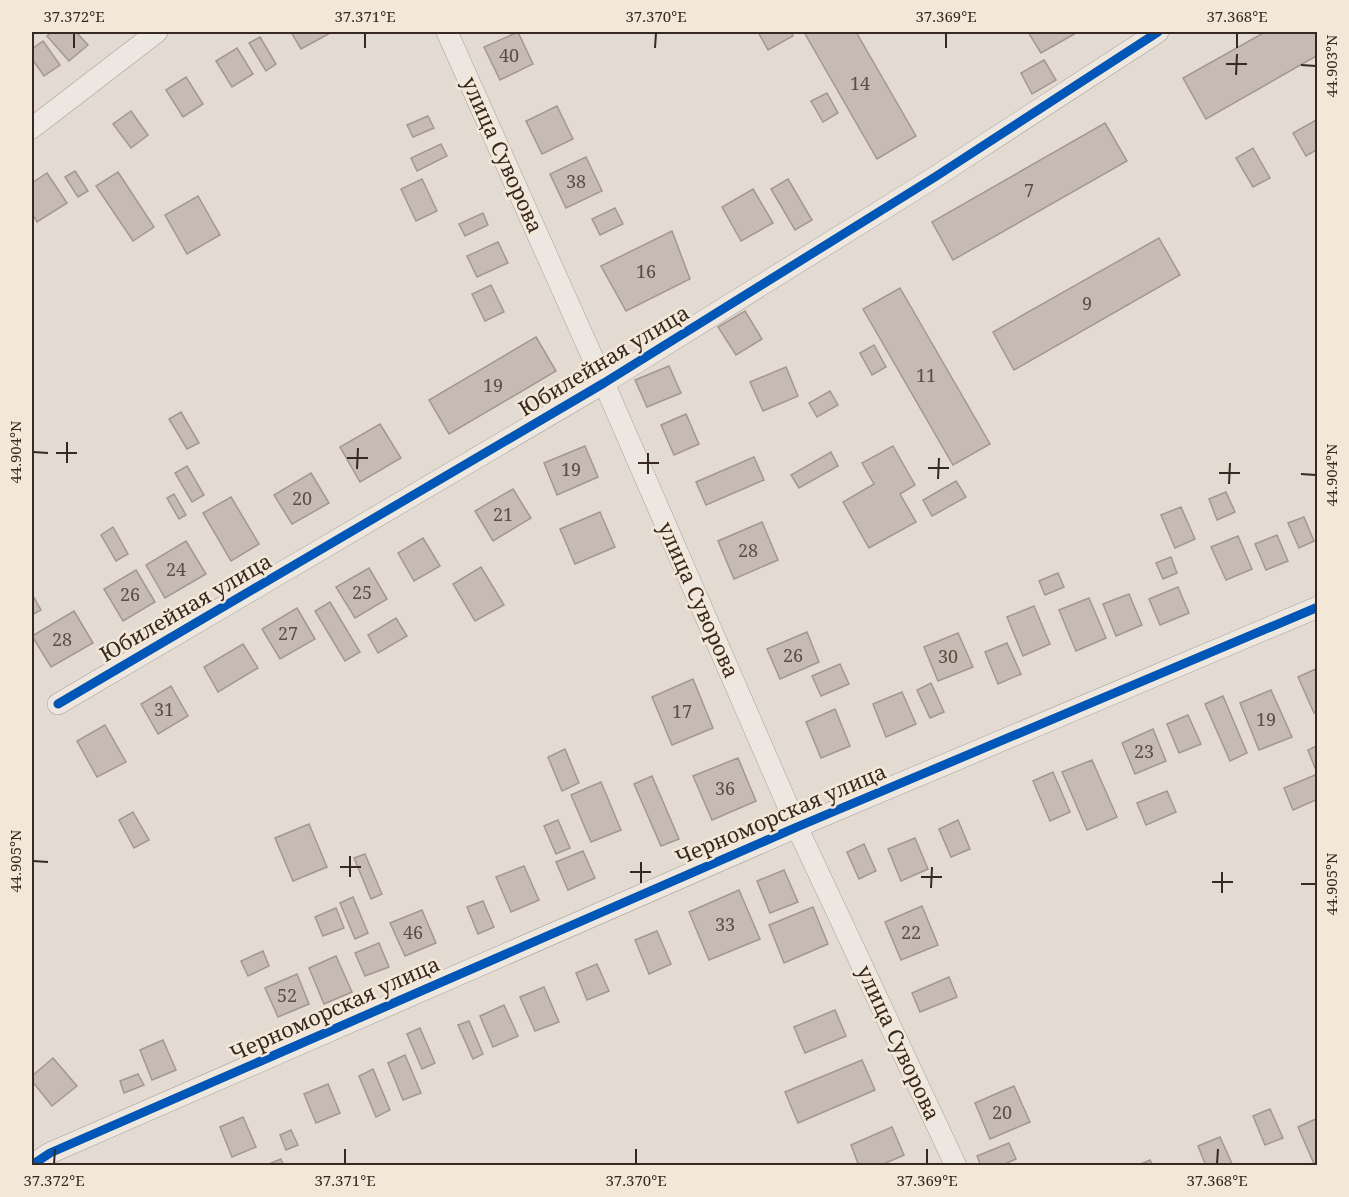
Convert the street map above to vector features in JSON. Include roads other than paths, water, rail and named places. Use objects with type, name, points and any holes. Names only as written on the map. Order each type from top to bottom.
[{"type":"street","points":[[32,128],[157,32]]},
{"type":"street","name":"улица Суворова","points":[[447,32],[604,383],[797,826],[956,1166]]},
{"type":"street","name":"Юбилейная улица","points":[[58,704],[604,383],[935,177],[1158,32]]},
{"type":"street","name":"Черноморская улица","points":[[32,1165],[54,1159],[797,826],[1317,607]]}]
